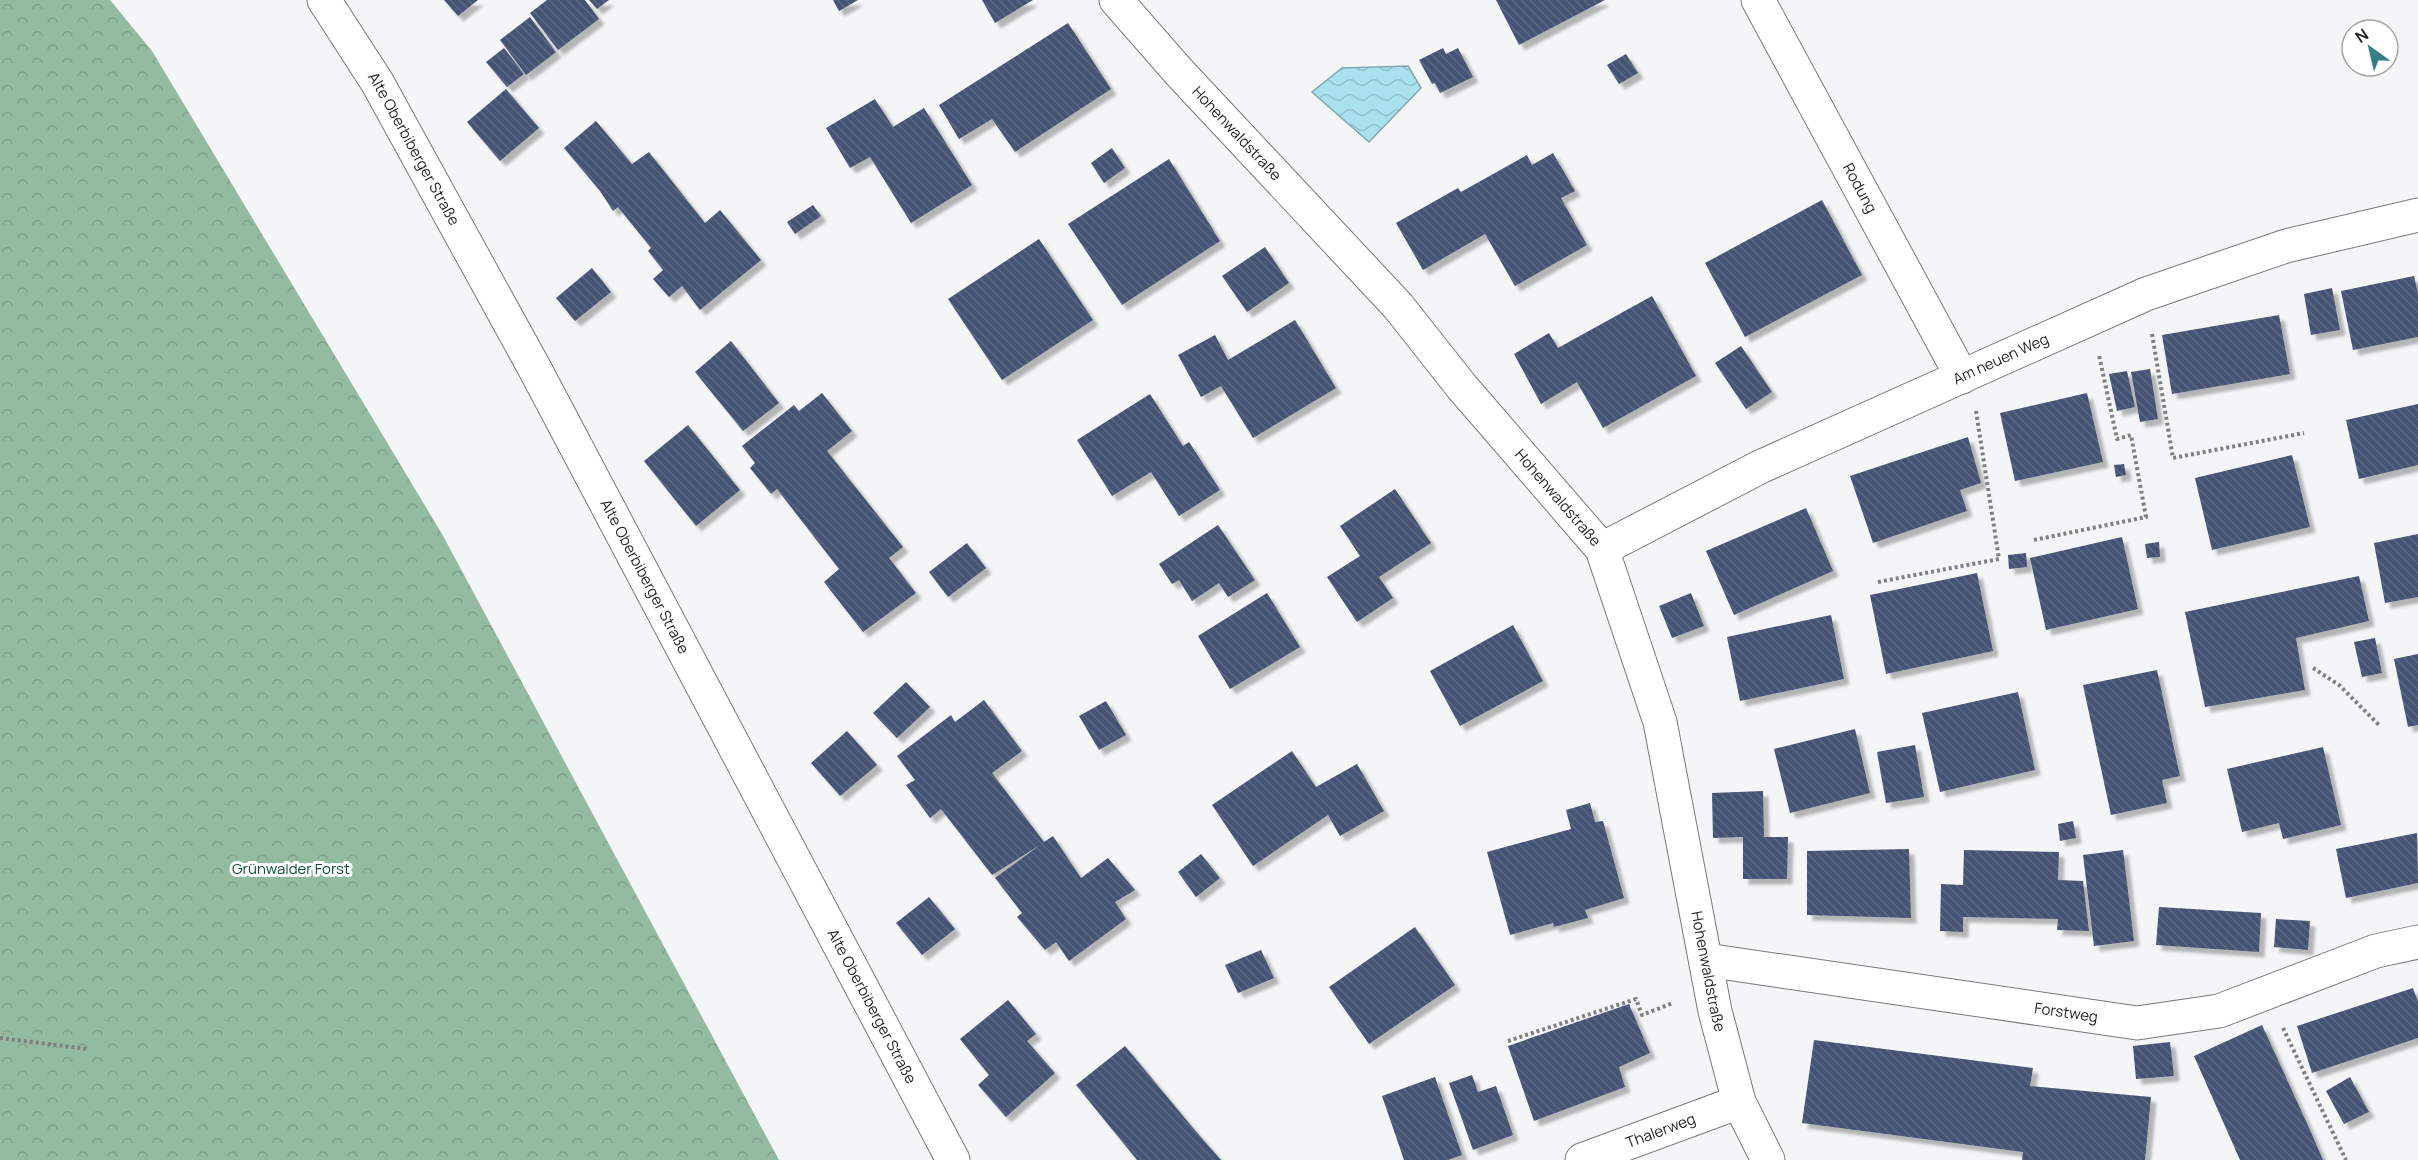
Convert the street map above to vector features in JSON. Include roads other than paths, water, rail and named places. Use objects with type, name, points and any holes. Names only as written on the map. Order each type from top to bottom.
[{"type":"street","name":"Alte Oberbiberger Straße","points":[[324,0],[377,82],[536,371],[952,1160]]},
{"type":"street","name":"Hohenwaldstraße","points":[[1116,0],[1179,72],[1398,306],[1462,387],[1602,549],[1660,722],[1709,974],[1739,1102],[1768,1160]]},
{"type":"street","name":"Rodung","points":[[1758,0],[1966,376]]},
{"type":"street","name":"Am neuen Weg","points":[[1602,549],[1760,467],[2146,294],[2286,246],[2418,215]]},
{"type":"street","name":"Forstweg","points":[[1709,974],[2137,1023],[2218,1011],[2376,951],[2418,942]]},
{"type":"street","name":"Thalerweg","points":[[1582,1160],[1739,1102]]},
{"type":"water","points":[[1408,66],[1421,88],[1369,142],[1312,92],[1342,68]]},
{"type":"park label","name":"Grünwalder Forst","points":[[291,869]]}]
